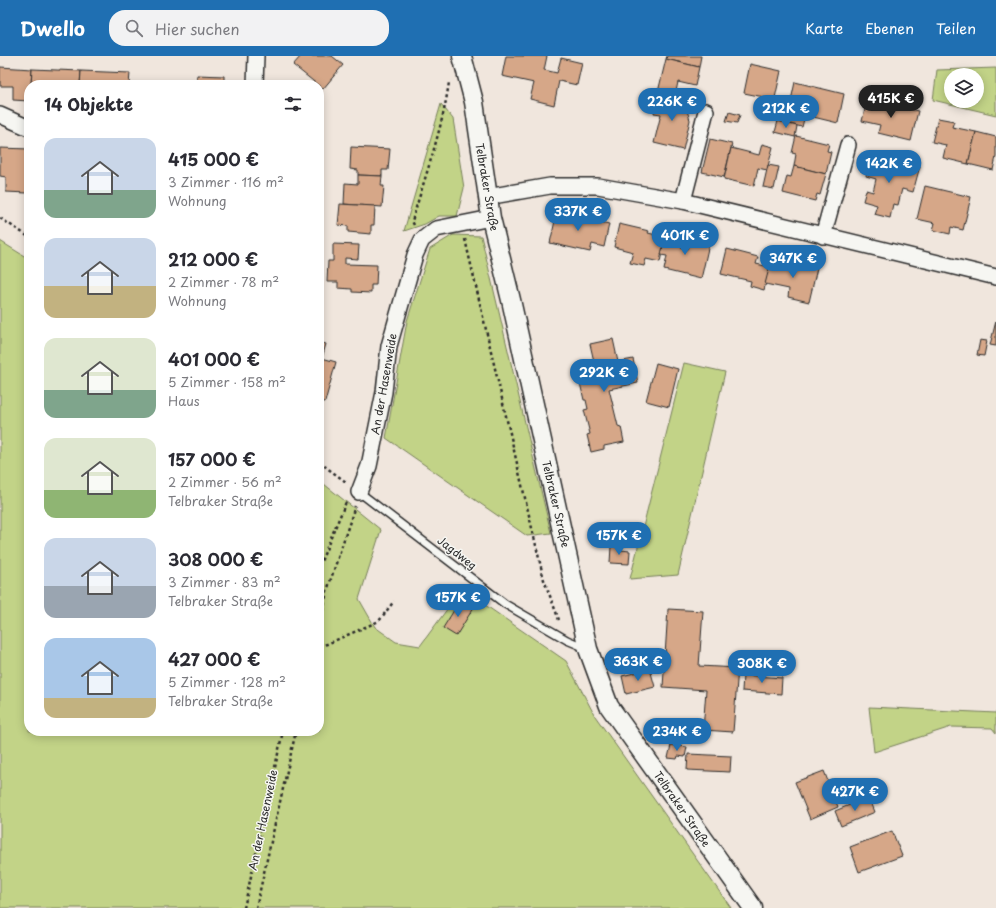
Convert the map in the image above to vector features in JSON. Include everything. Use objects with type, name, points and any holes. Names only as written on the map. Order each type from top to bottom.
[{"type":"street","points":[[254,80],[256,56]]},
{"type":"street","name":"Telbraker Straße","points":[[462,56],[474,102],[491,218],[511,300],[588,649],[610,706],[753,908]]},
{"type":"street","points":[[683,201],[706,111]]},
{"type":"street","points":[[0,115],[24,126]]},
{"type":"street","points":[[823,236],[848,145]]},
{"type":"street","points":[[487,196],[550,186],[598,186],[683,201],[823,236],[995,273]]},
{"type":"street","points":[[422,240],[436,229],[491,218]]},
{"type":"street","name":"An der Hasenweide","points":[[359,492],[369,466],[384,392],[389,346],[415,255],[422,240]]},
{"type":"lane","name":"Jagdweg","points":[[359,492],[505,604],[567,640],[588,649]]},
{"type":"path","points":[[422,240],[412,221],[442,119],[447,99],[449,81]]},
{"type":"path","points":[[0,218],[24,234]]},
{"type":"path","points":[[324,466],[359,492]]},
{"type":"path","points":[[324,554],[349,495],[359,492]]},
{"type":"path","points":[[324,605],[327,591],[359,492]]},
{"type":"path","points":[[324,645],[379,621],[394,602]]},
{"type":"path","name":"An der Hasenweide","points":[[244,908],[282,736]]},
{"type":"path","points":[[256,908],[295,736]]},
{"type":"green space","points":[[984,68],[996,68],[996,115],[967,108],[984,108]]},
{"type":"green space","points":[[937,70],[944,70],[944,103],[933,100]]},
{"type":"green space","points":[[441,104],[453,119],[464,188],[457,216],[439,216],[425,224],[404,231]]},
{"type":"green space","points":[[453,235],[481,236],[551,533],[527,536],[386,438],[407,321],[430,249]]},
{"type":"green space","points":[[0,241],[24,256],[24,736],[324,736],[324,484],[381,530],[359,599],[375,627],[396,642],[420,646],[462,589],[566,661],[595,716],[731,908],[0,908]]},
{"type":"green space","points":[[684,363],[725,372],[678,575],[630,579]]},
{"type":"green space","points":[[869,707],[996,713],[996,733],[992,728],[951,727],[874,752]]},
{"type":"building","points":[[301,56],[332,56],[343,65],[324,88],[324,80],[312,80],[293,65]]},
{"type":"building","points":[[506,56],[547,56],[544,70],[557,73],[561,58],[582,63],[577,85],[559,81],[554,105],[530,99],[534,83],[502,76]]},
{"type":"building","points":[[667,56],[701,56],[699,67],[666,59]]},
{"type":"building","points":[[666,59],[699,67],[695,86],[678,82],[675,96],[658,92]]},
{"type":"building","points":[[750,64],[781,71],[775,98],[782,100],[778,121],[760,117],[764,97],[744,93]]},
{"type":"building","points":[[0,67],[32,69],[31,80],[24,80],[24,101],[13,100],[13,86],[0,86]]},
{"type":"building","points":[[32,69],[81,71],[80,80],[31,80]]},
{"type":"building","points":[[81,71],[130,73],[129,80],[80,80]]},
{"type":"building","points":[[197,75],[224,76],[224,80],[196,80]]},
{"type":"building","points":[[795,82],[844,94],[838,123],[805,115],[802,127],[778,121],[780,108],[789,110]]},
{"type":"building","points":[[658,94],[684,101],[690,120],[683,150],[654,143],[661,114],[654,113]]},
{"type":"building","points":[[868,97],[883,100],[882,103],[918,111],[911,141],[878,133],[880,125],[862,121]]},
{"type":"building","points":[[729,112],[740,115],[737,123],[726,121]]},
{"type":"building","points":[[938,118],[954,121],[952,127],[976,132],[968,164],[943,158],[946,145],[932,142]]},
{"type":"building","points":[[778,121],[797,126],[795,137],[775,132]]},
{"type":"building","points":[[976,132],[996,137],[996,157],[993,170],[968,164]]},
{"type":"building","points":[[796,136],[829,144],[827,151],[831,152],[826,174],[794,166],[796,154],[792,153]]},
{"type":"building","points":[[710,139],[732,144],[724,177],[702,172]]},
{"type":"building","points":[[762,144],[773,147],[767,170],[758,168],[754,186],[724,179],[731,148],[759,155]]},
{"type":"building","points":[[351,147],[390,149],[388,170],[382,170],[382,176],[358,175],[358,170],[350,169]]},
{"type":"building","points":[[0,148],[24,149],[24,193],[6,192],[6,177],[0,176]]},
{"type":"building","points":[[870,157],[886,161],[885,163],[905,168],[906,163],[920,166],[913,192],[902,189],[898,205],[893,204],[890,218],[874,214],[877,205],[863,201],[866,190],[873,192],[876,179],[866,176]]},
{"type":"building","points":[[768,165],[779,167],[774,189],[763,187]]},
{"type":"building","points":[[794,166],[826,174],[820,195],[817,194],[815,201],[783,193],[787,176],[791,177]]},
{"type":"building","points":[[358,175],[382,176],[381,186],[384,186],[382,207],[344,204],[345,183],[358,184]]},
{"type":"building","points":[[925,186],[971,197],[963,230],[951,227],[950,234],[933,230],[935,223],[917,219]]},
{"type":"building","points":[[340,204],[375,206],[374,225],[371,225],[371,234],[348,232],[348,226],[338,225]]},
{"type":"building","points":[[557,212],[609,224],[604,247],[592,244],[590,252],[550,243]]},
{"type":"building","points":[[619,224],[649,231],[648,233],[665,237],[660,262],[646,259],[644,266],[630,263],[633,252],[614,247]]},
{"type":"building","points":[[666,233],[683,237],[681,247],[688,249],[690,239],[709,244],[701,279],[664,270],[667,256],[661,255]]},
{"type":"building","points":[[333,244],[359,245],[358,259],[345,258],[345,264],[377,265],[376,285],[371,285],[371,293],[352,292],[352,289],[338,288],[338,282],[327,282],[328,261],[333,261]]},
{"type":"building","points":[[727,249],[758,257],[756,264],[770,267],[764,290],[750,286],[751,281],[721,274]]},
{"type":"building","points":[[771,261],[793,266],[794,262],[817,268],[809,302],[788,297],[789,289],[765,284]]},
{"type":"building","points":[[996,321],[996,346],[990,345]]},
{"type":"building","points":[[613,339],[618,362],[633,359],[638,383],[609,389],[618,426],[621,427],[624,442],[604,446],[604,449],[591,452],[587,435],[590,434],[584,410],[588,409],[586,400],[584,400],[577,370],[595,366],[590,344]]},
{"type":"building","points":[[980,340],[987,341],[984,356],[977,355]]},
{"type":"building","points":[[324,359],[336,362],[324,402]]},
{"type":"building","points":[[656,363],[678,369],[669,407],[646,401]]},
{"type":"building","points":[[611,546],[621,546],[621,550],[630,551],[629,564],[610,563]]},
{"type":"building","points":[[461,599],[474,607],[456,636],[443,628]]},
{"type":"building","points":[[668,609],[703,611],[699,666],[738,668],[733,732],[703,730],[706,690],[663,687]]},
{"type":"building","points":[[650,669],[655,687],[626,694],[622,676]]},
{"type":"building","points":[[743,675],[782,678],[781,694],[742,691]]},
{"type":"building","points":[[671,745],[687,747],[685,757],[678,756],[677,759],[668,758]]},
{"type":"building","points":[[688,754],[731,756],[730,772],[687,770]]},
{"type":"building","points":[[824,771],[838,807],[810,819],[795,782]]},
{"type":"building","points":[[869,797],[875,812],[841,826],[835,811]]},
{"type":"building","points":[[892,831],[902,856],[859,872],[850,847]]}]
